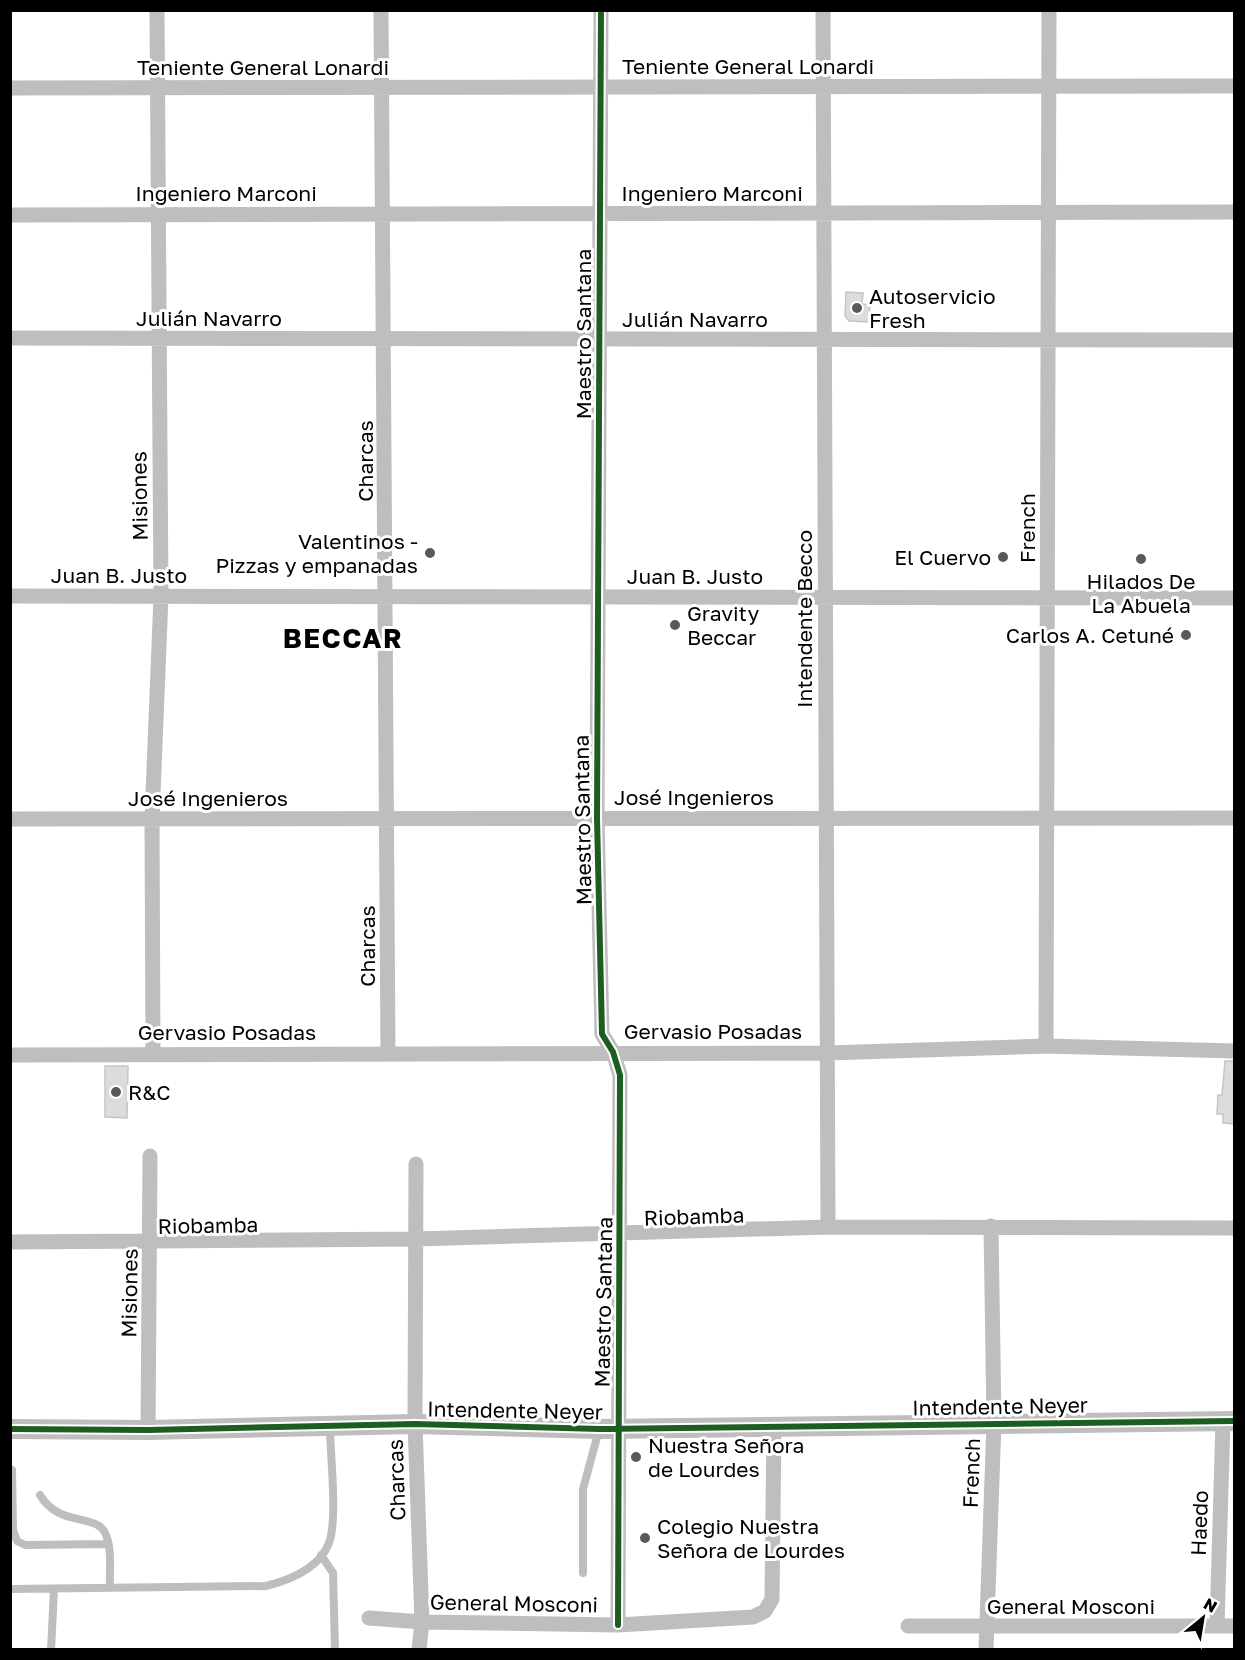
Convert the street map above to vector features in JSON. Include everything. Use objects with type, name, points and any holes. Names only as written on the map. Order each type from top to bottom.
[{"type":"street","name":"Misiones","points":[[153,1053],[152,819],[161,596],[157,10]]},
{"type":"street","name":"Charcas","points":[[381,10],[388,1054]]},
{"type":"street","name":"Maestro Santana","points":[[601,10],[597,818],[602,1034],[613,1052],[620,1075],[621,1235],[609,1428],[618,1625]]},
{"type":"street","name":"Intendente Becco","points":[[823,10],[828,1227]]},
{"type":"street","name":"French","points":[[1046,1046],[1049,10]]},
{"type":"street","name":"Teniente General Lonardi","points":[[10,88],[1234,86]]},
{"type":"street","name":"Ingeniero Marconi","points":[[10,215],[1234,212]]},
{"type":"street","name":"Julián Navarro","points":[[10,338],[1234,340]]},
{"type":"street","name":"Juan B. Justo","points":[[10,596],[1234,598]]},
{"type":"street","name":"José Ingenieros","points":[[10,819],[1234,818]]},
{"type":"street","name":"Gervasio Posadas","points":[[10,1055],[827,1053],[1046,1046],[1234,1051]]},
{"type":"street","name":"Misiones","points":[[148,1430],[150,1156]]},
{"type":"street","name":"Charcas","points":[[416,1164],[415,1424],[422,1622],[419,1650]]},
{"type":"street","name":"French","points":[[986,1650],[994,1422],[991,1226]]},
{"type":"street","name":"Riobamba","points":[[10,1242],[416,1239],[621,1235],[828,1227],[1234,1228]]},
{"type":"street","name":"Intendente Neyer","points":[[10,1429],[148,1430],[415,1424],[609,1428],[1228,1421]]},
{"type":"street","name":"Haedo","points":[[1217,1626],[1228,1421]]},
{"type":"street","name":"General Mosconi","points":[[369,1618],[422,1622],[618,1625],[753,1617],[765,1611],[772,1599],[774,1426]]},
{"type":"street","name":"General Mosconi","points":[[908,1626],[1234,1626]]},
{"type":"lane","points":[[10,1589],[266,1586],[288,1580],[307,1570],[329,1542],[332,1520],[330,1426]]},
{"type":"lane","points":[[583,1573],[583,1489],[609,1428]]},
{"type":"lane","points":[[12,1470],[13,1530],[17,1541],[25,1545],[108,1544]]},
{"type":"lane","points":[[40,1495],[54,1512],[79,1521],[96,1523],[104,1531],[108,1544],[110,1588]]},
{"type":"lane","points":[[321,1555],[333,1573],[335,1650]]},
{"type":"lane","points":[[51,1650],[54,1589]]},
{"type":"building","name":"Autoservicio Fresh","points":[[846,292],[863,293],[862,304],[870,305],[869,322],[849,321],[845,316]]},
{"type":"building","points":[[1225,1061],[1234,1061],[1234,1124],[1223,1123],[1223,1114],[1217,1114],[1218,1095],[1222,1095]]},
{"type":"building","name":"R&C","points":[[105,1066],[128,1066],[127,1118],[105,1117]]},
{"type":"cycle path","points":[[601,10],[597,818],[602,1034],[613,1052],[620,1075],[618,1625]]},
{"type":"cycle path","points":[[10,1429],[148,1430],[415,1424],[600,1429],[1234,1421]]},
{"type":"place","name":"Autoservicio Fresh","points":[[857,308]]},
{"type":"place","name":"Valentinos - Pizzas y empanadas","points":[[430,553]]},
{"type":"place","name":"El Cuervo","points":[[1003,557]]},
{"type":"place","name":"Hilados De La Abuela","points":[[1141,559]]},
{"type":"place","name":"Gravity Beccar","points":[[675,625]]},
{"type":"place","name":"Carlos A. Cetuné","points":[[1186,635]]},
{"type":"place","name":"R&C","points":[[116,1092]]},
{"type":"place","name":"Nuestra Señora de Lourdes","points":[[636,1457]]},
{"type":"place","name":"Colegio Nuestra Señora de Lourdes","points":[[645,1538]]},
{"type":"district","name":"BECCAR","points":[[343,638]]}]
